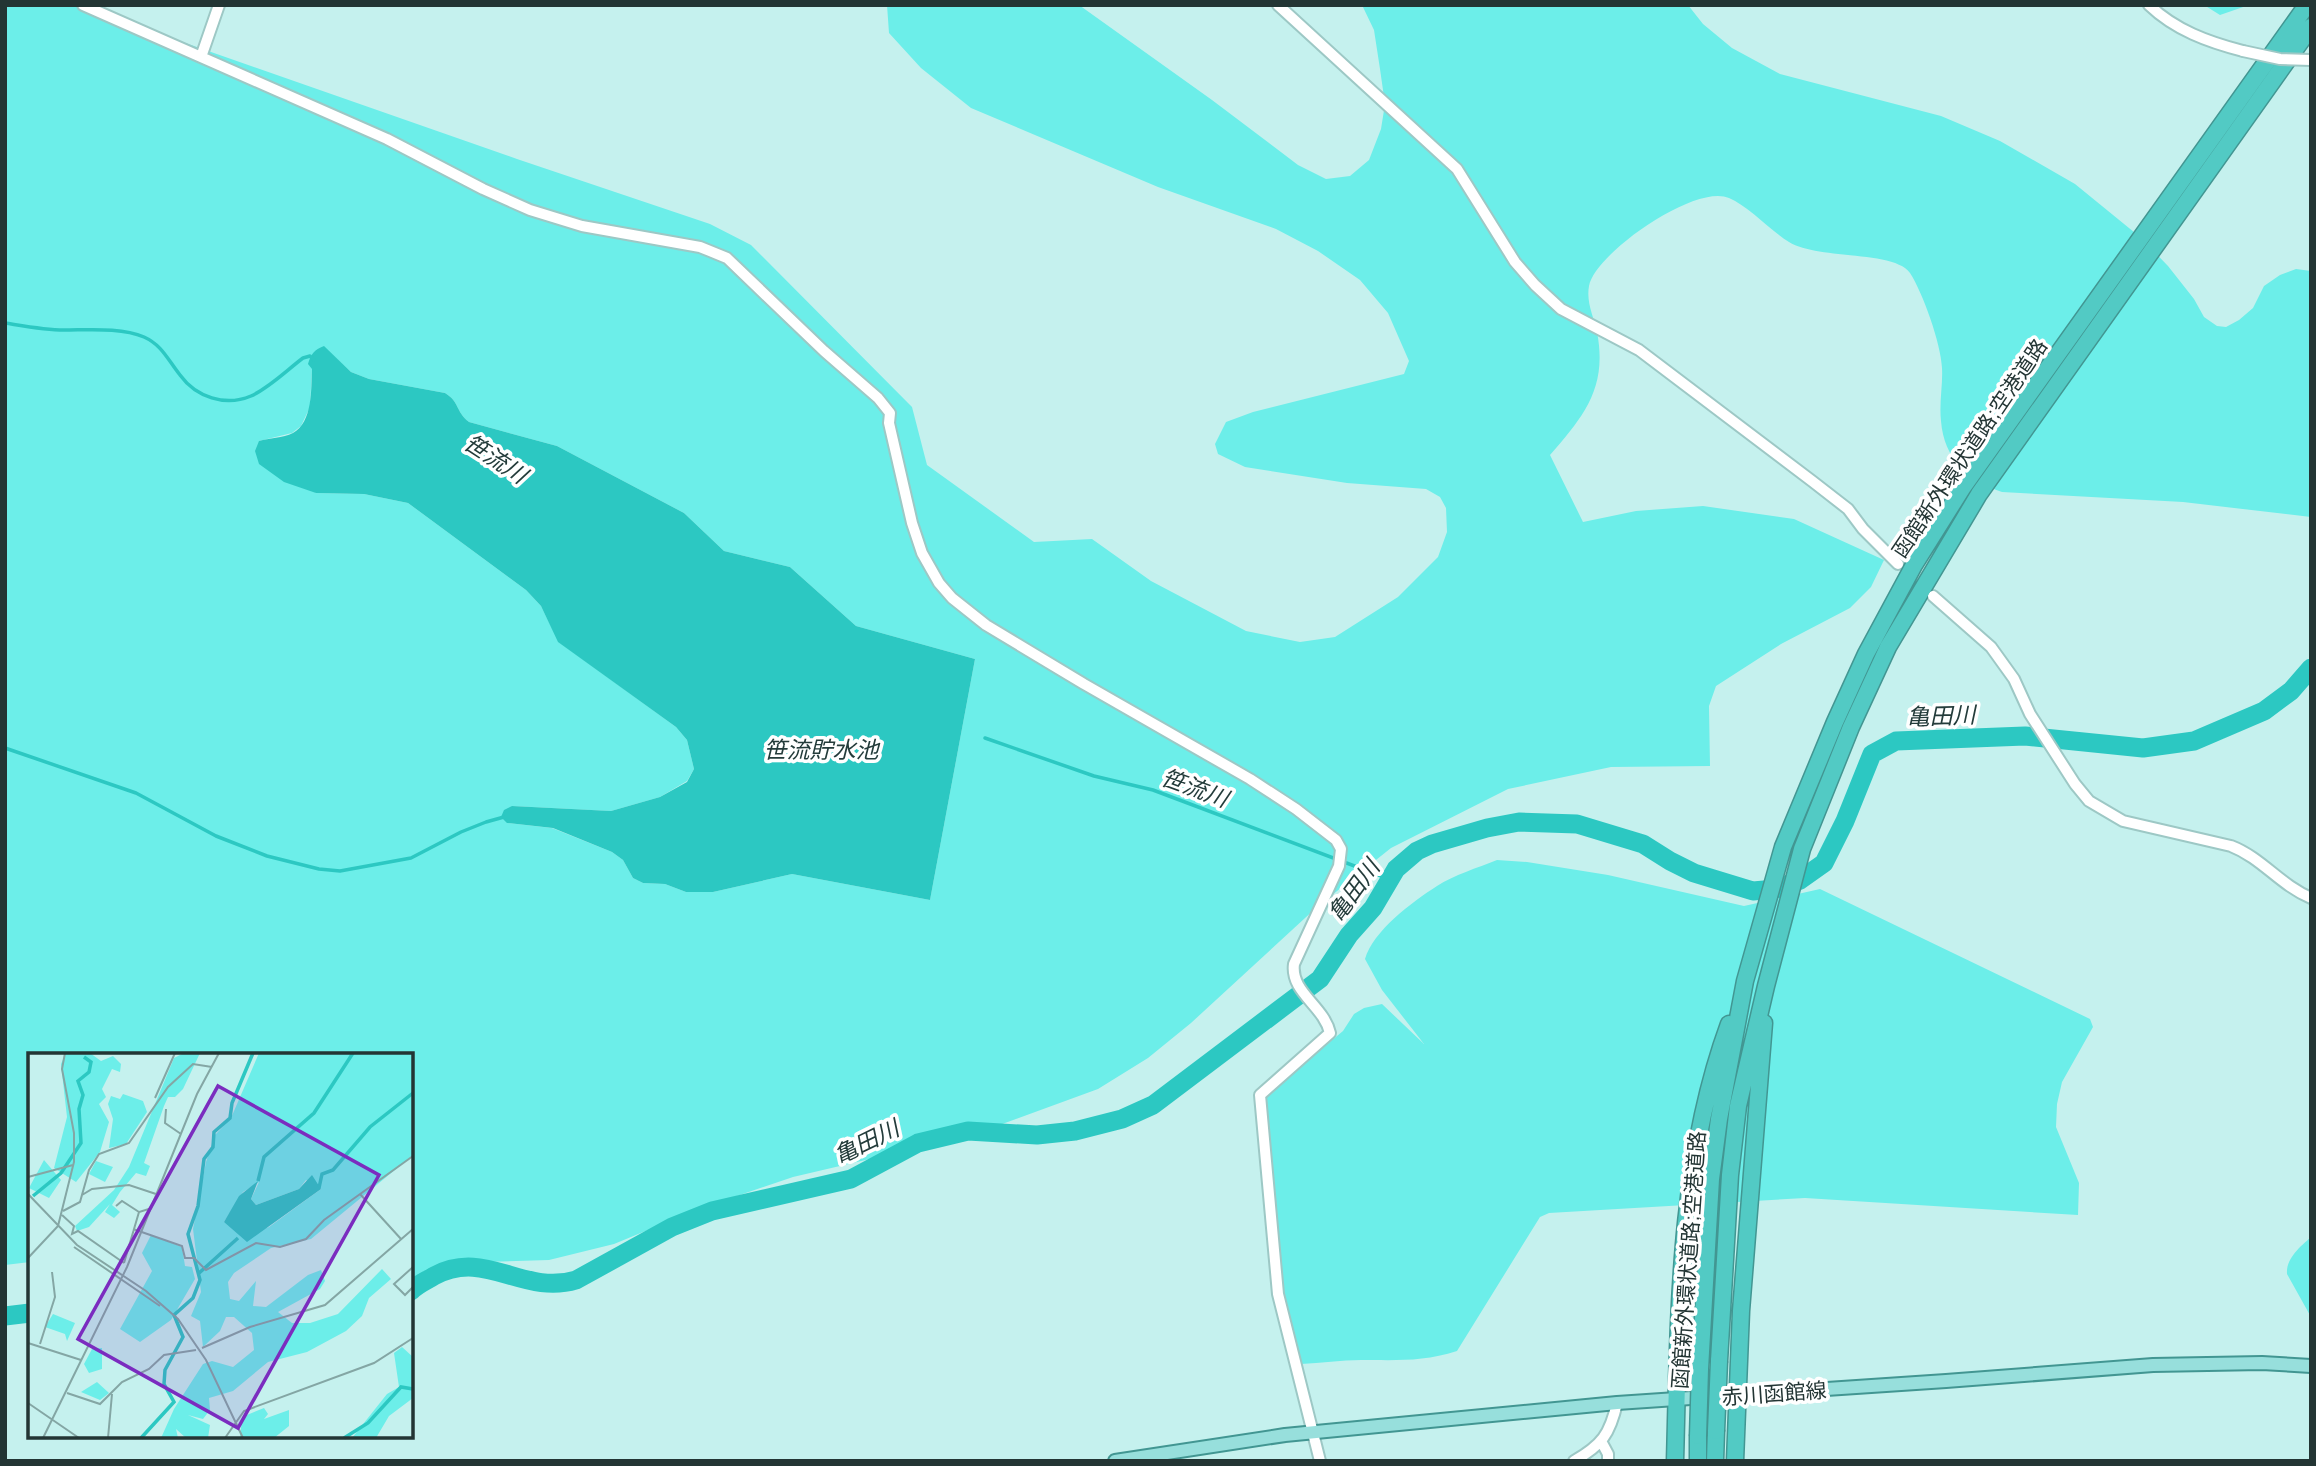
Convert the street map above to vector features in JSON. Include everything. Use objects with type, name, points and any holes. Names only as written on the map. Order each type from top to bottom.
[{"type":"highway","name":"函館新外環状道路;空港道路","points":[[1698,1461],[1700,1368],[1711,1179],[1719,1119],[1745,981],[1783,847],[1861,665],[1914,565],[1963,486],[2307,5]]},
{"type":"highway","name":"函館新外環状道路;空港道路","points":[[1715,1461],[1718,1361],[1730,1175],[1738,1105],[1802,849],[1851,727],[1888,647],[1979,494],[2311,27]]},
{"type":"highway","points":[[1675,1461],[1679,1300],[1684,1244],[1703,1115],[1717,1055],[1745,981]]},
{"type":"highway","points":[[1735,1461],[1741,1311],[1763,1053],[1766,986]]},
{"type":"main road","name":"赤川函館線","points":[[1115,1461],[1313,1432],[1617,1403],[2173,1364],[2262,1363],[2311,1366]]},
{"type":"street","points":[[83,5],[387,139],[482,189],[530,210],[582,226],[700,247],[727,258],[824,351],[878,398],[890,413],[888,424],[922,553],[939,583],[952,598],[986,625],[1285,802],[1336,840],[1340,860],[1293,971],[1297,986],[1328,1022],[1330,1033],[1260,1095],[1278,1294],[1320,1461]]},
{"type":"street","points":[[201,57],[219,5]]},
{"type":"street","points":[[1278,5],[1457,169],[1515,262],[1561,309],[1639,350],[1671,374],[1848,509],[1863,529],[1898,564]]},
{"type":"street","points":[[2150,5],[2173,24],[2200,38],[2280,59],[2311,60]]},
{"type":"street","points":[[1933,596],[1992,647],[2014,679],[2030,714],[2089,801],[2123,821],[2231,846],[2246,852],[2258,859],[2288,887],[2311,898]]},
{"type":"street","points":[[1574,1461],[1609,1432],[1617,1403]]},
{"type":"street","points":[[1601,1441],[1608,1454],[1608,1461]]},
{"type":"shaded area","points":[[5,5],[77,5],[710,224],[751,245],[912,407],[927,465],[1034,542],[1092,539],[1151,581],[1246,631],[1300,642],[1335,637],[1398,597],[1438,557],[1447,532],[1446,508],[1440,497],[1426,489],[1347,483],[1245,467],[1218,454],[1215,444],[1226,422],[1253,412],[1404,374],[1409,361],[1388,313],[1360,280],[1318,251],[1276,229],[1158,187],[971,108],[921,68],[889,33],[887,5],[1079,5],[1298,165],[1326,179],[1350,176],[1369,160],[1381,129],[1385,104],[1380,69],[1374,30],[1362,5],[1688,5],[1703,24],[1732,48],[1780,74],[1941,116],[2000,141],[2075,184],[2140,237],[2168,266],[2194,299],[2204,317],[2217,326],[2226,327],[2239,320],[2253,308],[2264,286],[2280,275],[2296,269],[2311,271],[2311,517],[2183,502],[2002,492],[1969,475],[1960,467],[1947,447],[1941,421],[1942,368],[1938,346],[1926,306],[1910,273],[1888,261],[1802,248],[1789,242],[1729,198],[1714,196],[1694,201],[1649,224],[1627,240],[1595,272],[1589,286],[1589,304],[1597,332],[1599,352],[1596,386],[1573,428],[1550,455],[1583,522],[1636,511],[1703,506],[1794,519],[1884,560],[1871,587],[1850,608],[1781,644],[1716,686],[1709,706],[1710,766],[1611,767],[1508,789],[1391,848],[1317,907],[1191,1023],[1148,1058],[1098,1089],[972,1135],[793,1177],[699,1209],[614,1244],[549,1260],[483,1262],[455,1270],[413,1290],[413,1053],[28,1053],[28,1262],[5,1265]],"holes":[[[324,347],[351,372],[369,379],[445,393],[469,422],[557,446],[684,513],[724,551],[790,567],[856,626],[975,659],[930,900],[792,874],[713,892],[686,892],[665,884],[643,883],[633,878],[623,860],[612,852],[552,828],[507,823],[512,806],[611,811],[660,797],[687,781],[694,769],[687,740],[676,727],[559,642],[541,606],[526,590],[408,503],[364,494],[316,493],[259,441],[292,433],[301,426],[310,407],[312,369]]]},
{"type":"shaded area","points":[[2204,5],[2249,5],[2220,15]]},
{"type":"shaded area","points":[[1497,860],[1608,875],[1744,906],[1820,889],[2090,1019],[2093,1027],[2062,1082],[2057,1104],[2056,1127],[2079,1183],[2078,1215],[1805,1198],[1549,1213],[1540,1217],[1457,1351],[1421,1359],[1301,1364],[1284,1295],[1265,1096],[1343,1031],[1354,1014],[1364,1008],[1382,1004],[1424,1044],[1382,990],[1365,959],[1369,948],[1385,928],[1416,900],[1451,878]]},
{"type":"shaded area","points":[[2311,1237],[2311,1317],[2287,1274],[2287,1268],[2291,1258]]},
{"type":"water","name":"笹流貯水池","points":[[324,346],[351,372],[369,379],[445,393],[469,422],[557,446],[684,513],[724,551],[790,567],[856,626],[975,659],[930,900],[792,874],[713,892],[686,892],[665,884],[643,883],[633,878],[623,860],[612,852],[553,828],[507,823],[501,817],[504,810],[512,806],[611,811],[660,797],[687,782],[694,769],[687,740],[676,727],[558,642],[541,606],[526,590],[408,503],[364,494],[316,493],[284,482],[259,464],[255,451],[259,441],[293,433],[304,421],[311,395],[312,369],[308,364],[313,353]]},
{"type":"waterway","name":"笹流川","points":[[5,323],[49,329],[115,330],[144,337],[160,349],[194,389],[221,400],[241,399],[258,393],[303,358],[310,356],[314,360]]},
{"type":"waterway","name":"亀田川","points":[[413,1289],[434,1276],[453,1269],[470,1267],[539,1282],[576,1280],[672,1227],[712,1211],[851,1179],[918,1143],[968,1131],[1037,1135],[1075,1131],[1122,1119],[1153,1105],[1320,979],[1349,935],[1373,908],[1396,869],[1417,851],[1432,844],[1519,822],[1577,824],[1643,844],[1694,873],[1753,891],[1776,889],[1800,880],[1824,863],[1845,821],[1872,754],[1896,741],[2025,736],[2143,748],[2194,741],[2264,711],[2291,691],[2311,668]]},
{"type":"waterway","name":"笹流川","points":[[985,738],[1094,776],[1153,790],[1389,879]]},
{"type":"waterway","points":[[5,748],[136,793],[216,836],[267,856],[319,869],[340,871],[411,858],[461,832],[504,817]]},
{"type":"waterway","name":"亀田川","points":[[5,1316],[28,1313]]}]
